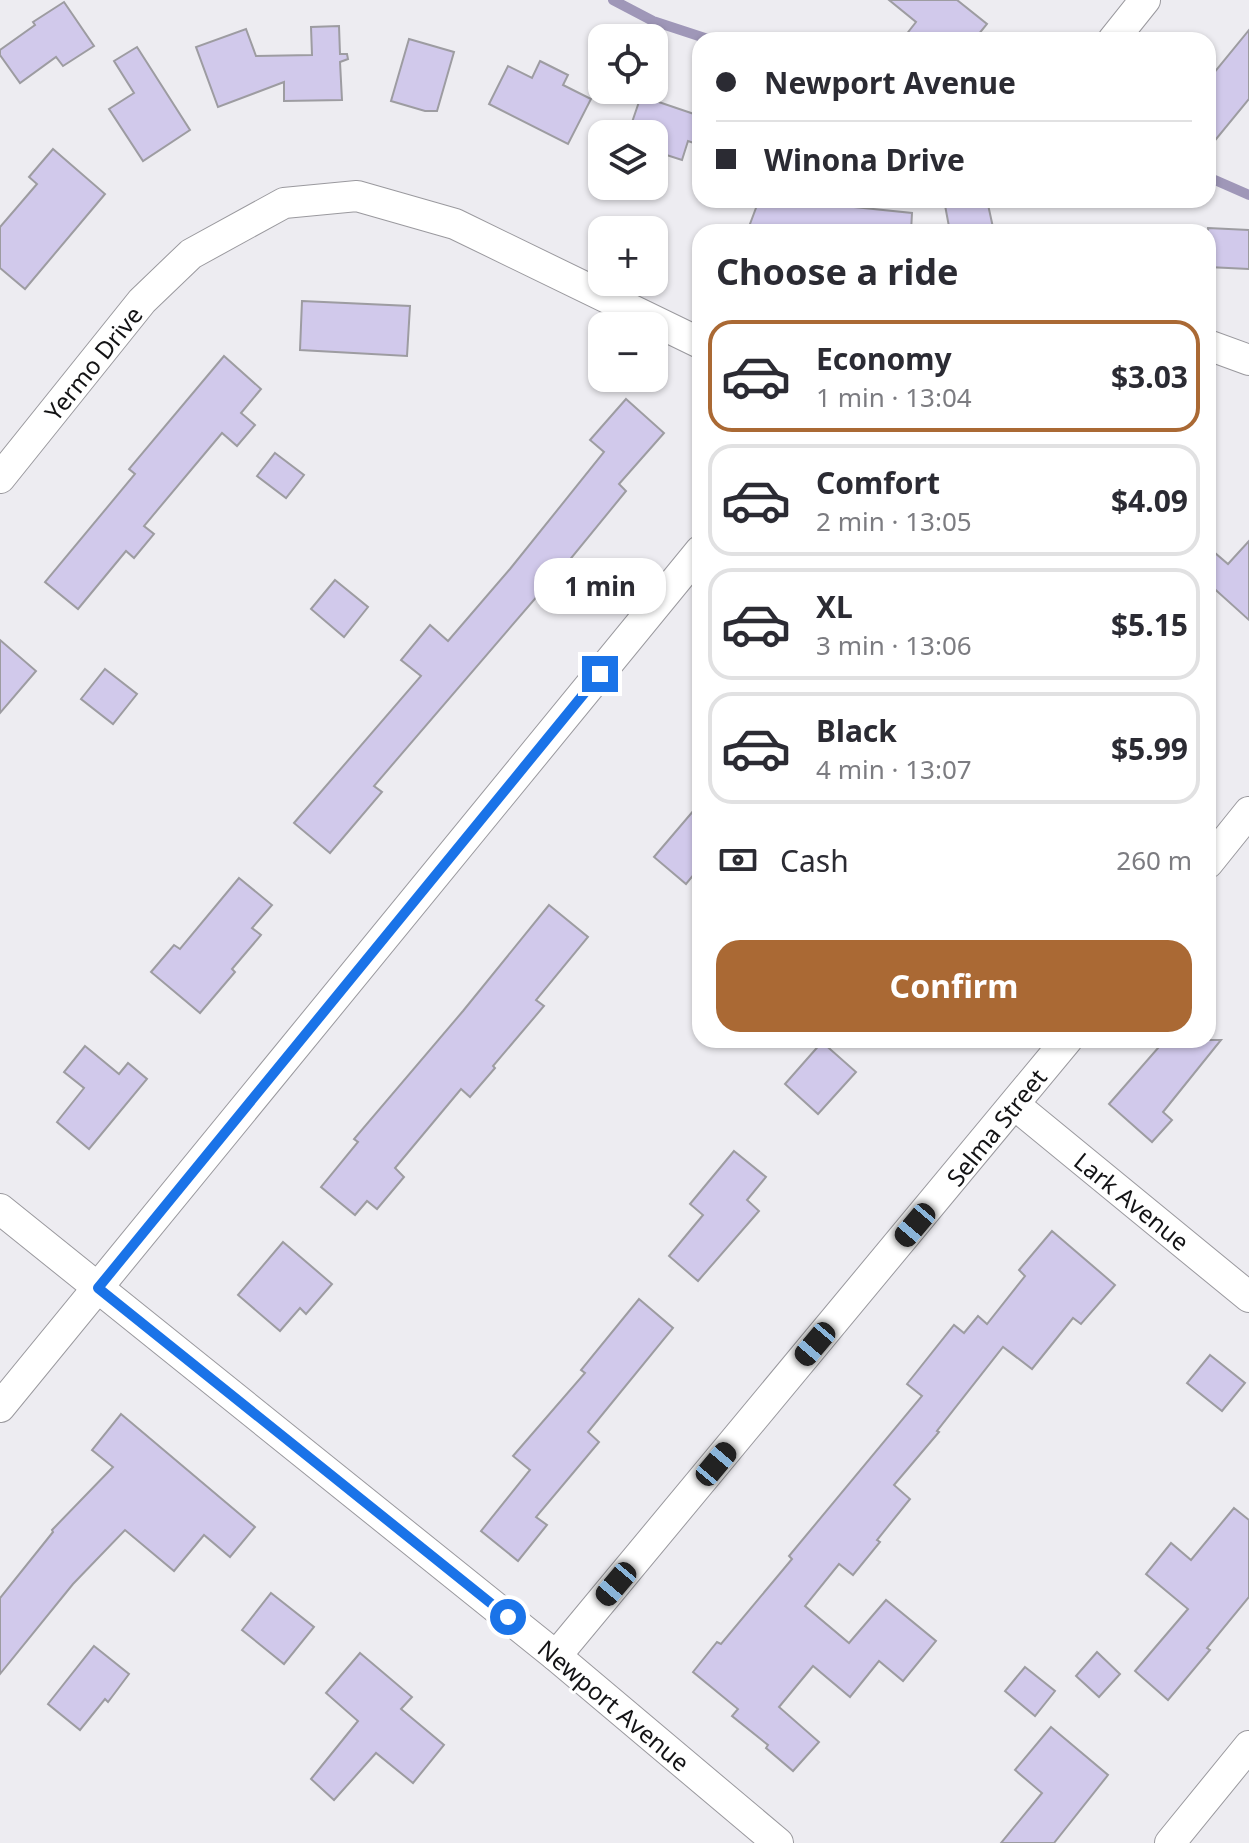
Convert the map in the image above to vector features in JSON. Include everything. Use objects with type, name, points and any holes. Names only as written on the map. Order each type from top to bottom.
[{"type":"street","points":[[1119,32],[1145,0]]},
{"type":"street","name":"Yermo Drive","points":[[0,478],[142,301],[191,254],[284,203],[357,196],[455,224],[692,339]]},
{"type":"street","points":[[1216,347],[1249,360]]},
{"type":"street","points":[[0,1407],[692,561]]},
{"type":"street","points":[[1216,853],[1249,812]]},
{"type":"street","name":"Selma Street","points":[[556,1656],[1061,1048]]},
{"type":"street","name":"Lark Avenue","points":[[1015,1105],[1249,1297]]},
{"type":"street","name":"Newport Avenue","points":[[0,1209],[556,1656],[778,1843]]},
{"type":"street","points":[[1170,1843],[1249,1746]]},
{"type":"building","points":[[889,0],[957,0],[987,24],[980,32],[908,32],[916,22]]},
{"type":"building","points":[[64,2],[94,46],[63,66],[56,57],[20,83],[0,55],[0,50],[35,25],[33,22]]},
{"type":"building","points":[[339,26],[340,54],[347,54],[348,59],[340,62],[342,100],[284,101],[284,82],[218,107],[196,47],[246,29],[256,56],[312,55],[311,27]]},
{"type":"building","points":[[1249,30],[1249,99],[1216,139],[1216,70]]},
{"type":"building","points":[[409,39],[454,52],[437,111],[425,111],[391,101]]},
{"type":"building","points":[[137,47],[190,130],[143,161],[109,109],[134,93],[114,61]]},
{"type":"building","points":[[540,61],[568,75],[563,85],[588,98],[588,104],[568,144],[489,104],[508,66],[532,78]]},
{"type":"building","points":[[638,104],[665,104],[692,113],[692,142],[688,141],[682,160],[668,156],[668,120],[633,120]]},
{"type":"building","points":[[53,149],[105,194],[25,289],[0,268],[0,227],[37,184],[29,177]]},
{"type":"building","points":[[756,208],[863,208],[912,213],[911,224],[750,224]]},
{"type":"building","points":[[946,208],[989,208],[992,224],[948,224]]},
{"type":"building","points":[[1216,228],[1249,230],[1249,269],[1216,267]]},
{"type":"building","points":[[302,301],[410,306],[407,356],[300,350]]},
{"type":"building","points":[[224,356],[261,389],[241,413],[255,425],[237,446],[222,433],[144,526],[154,534],[134,558],[126,551],[78,609],[45,582],[135,474],[129,469]]},
{"type":"building","points":[[626,399],[664,433],[619,484],[626,491],[541,595],[374,786],[382,792],[330,853],[294,823],[421,676],[401,660],[430,625],[448,641],[604,452],[590,440]]},
{"type":"building","points":[[275,453],[304,475],[286,498],[257,476]]},
{"type":"building","points":[[1249,541],[1249,620],[1216,590],[1216,554],[1228,564]]},
{"type":"building","points":[[335,580],[368,607],[344,637],[311,609]]},
{"type":"building","points":[[0,640],[36,671],[0,713]]},
{"type":"building","points":[[105,669],[137,694],[113,724],[81,699]]},
{"type":"building","points":[[692,812],[692,877],[686,884],[654,857]]},
{"type":"building","points":[[239,878],[272,905],[252,928],[261,935],[200,1013],[151,972],[174,945],[180,949]]},
{"type":"building","points":[[549,905],[588,937],[536,1000],[544,1006],[493,1066],[495,1068],[470,1097],[461,1089],[395,1168],[404,1177],[377,1209],[367,1201],[355,1215],[321,1187],[358,1142],[354,1139]]},
{"type":"building","points":[[85,1046],[119,1074],[128,1063],[147,1079],[89,1149],[57,1122],[84,1088],[64,1072]]},
{"type":"building","points":[[817,1048],[829,1048],[856,1072],[818,1114],[785,1084]]},
{"type":"building","points":[[1158,1048],[1215,1048],[1163,1112],[1172,1120],[1152,1142],[1109,1104]]},
{"type":"building","points":[[734,1151],[766,1177],[747,1200],[759,1211],[698,1281],[669,1256],[703,1215],[690,1204]]},
{"type":"building","points":[[1052,1231],[1115,1285],[1081,1324],[1073,1318],[1032,1369],[1003,1347],[939,1432],[894,1485],[910,1499],[877,1540],[880,1542],[853,1575],[839,1564],[805,1606],[849,1643],[886,1600],[936,1641],[903,1681],[879,1661],[850,1697],[813,1666],[779,1707],[819,1742],[793,1771],[766,1748],[768,1745],[732,1716],[738,1709],[693,1672],[717,1642],[721,1644],[792,1559],[789,1556],[922,1396],[907,1384],[954,1325],[964,1333],[978,1316],[987,1324],[1025,1276],[1019,1270]]},
{"type":"building","points":[[283,1242],[332,1284],[306,1314],[300,1308],[280,1331],[238,1295]]},
{"type":"building","points":[[639,1299],[673,1328],[588,1432],[599,1442],[536,1517],[547,1525],[518,1561],[481,1531],[530,1470],[513,1456],[585,1373],[581,1370]]},
{"type":"building","points":[[1210,1355],[1245,1383],[1222,1411],[1187,1383]]},
{"type":"building","points":[[121,1414],[255,1527],[230,1557],[204,1535],[174,1571],[125,1530],[73,1584],[0,1674],[0,1598],[52,1530],[113,1467],[92,1450]]},
{"type":"building","points":[[1234,1508],[1249,1520],[1249,1597],[1168,1700],[1135,1671],[1188,1609],[1146,1574],[1171,1543],[1191,1560]]},
{"type":"building","points":[[271,1593],[314,1627],[284,1664],[242,1630]]},
{"type":"building","points":[[94,1646],[129,1674],[108,1702],[105,1699],[80,1730],[48,1704]]},
{"type":"building","points":[[1097,1652],[1120,1674],[1099,1697],[1076,1676]]},
{"type":"building","points":[[360,1653],[412,1697],[401,1709],[444,1745],[413,1783],[376,1753],[334,1800],[311,1779],[358,1721],[326,1693]]},
{"type":"building","points":[[1025,1667],[1055,1691],[1035,1716],[1005,1691]]},
{"type":"building","points":[[1051,1727],[1108,1775],[1054,1843],[1001,1843],[1042,1793],[1015,1770]]},
{"type":"waterway","points":[[613,0],[653,21],[692,34]]},
{"type":"waterway","points":[[1216,181],[1249,195]]},
{"type":"route","points":[[508,1617],[98,1288],[600,674]]}]
